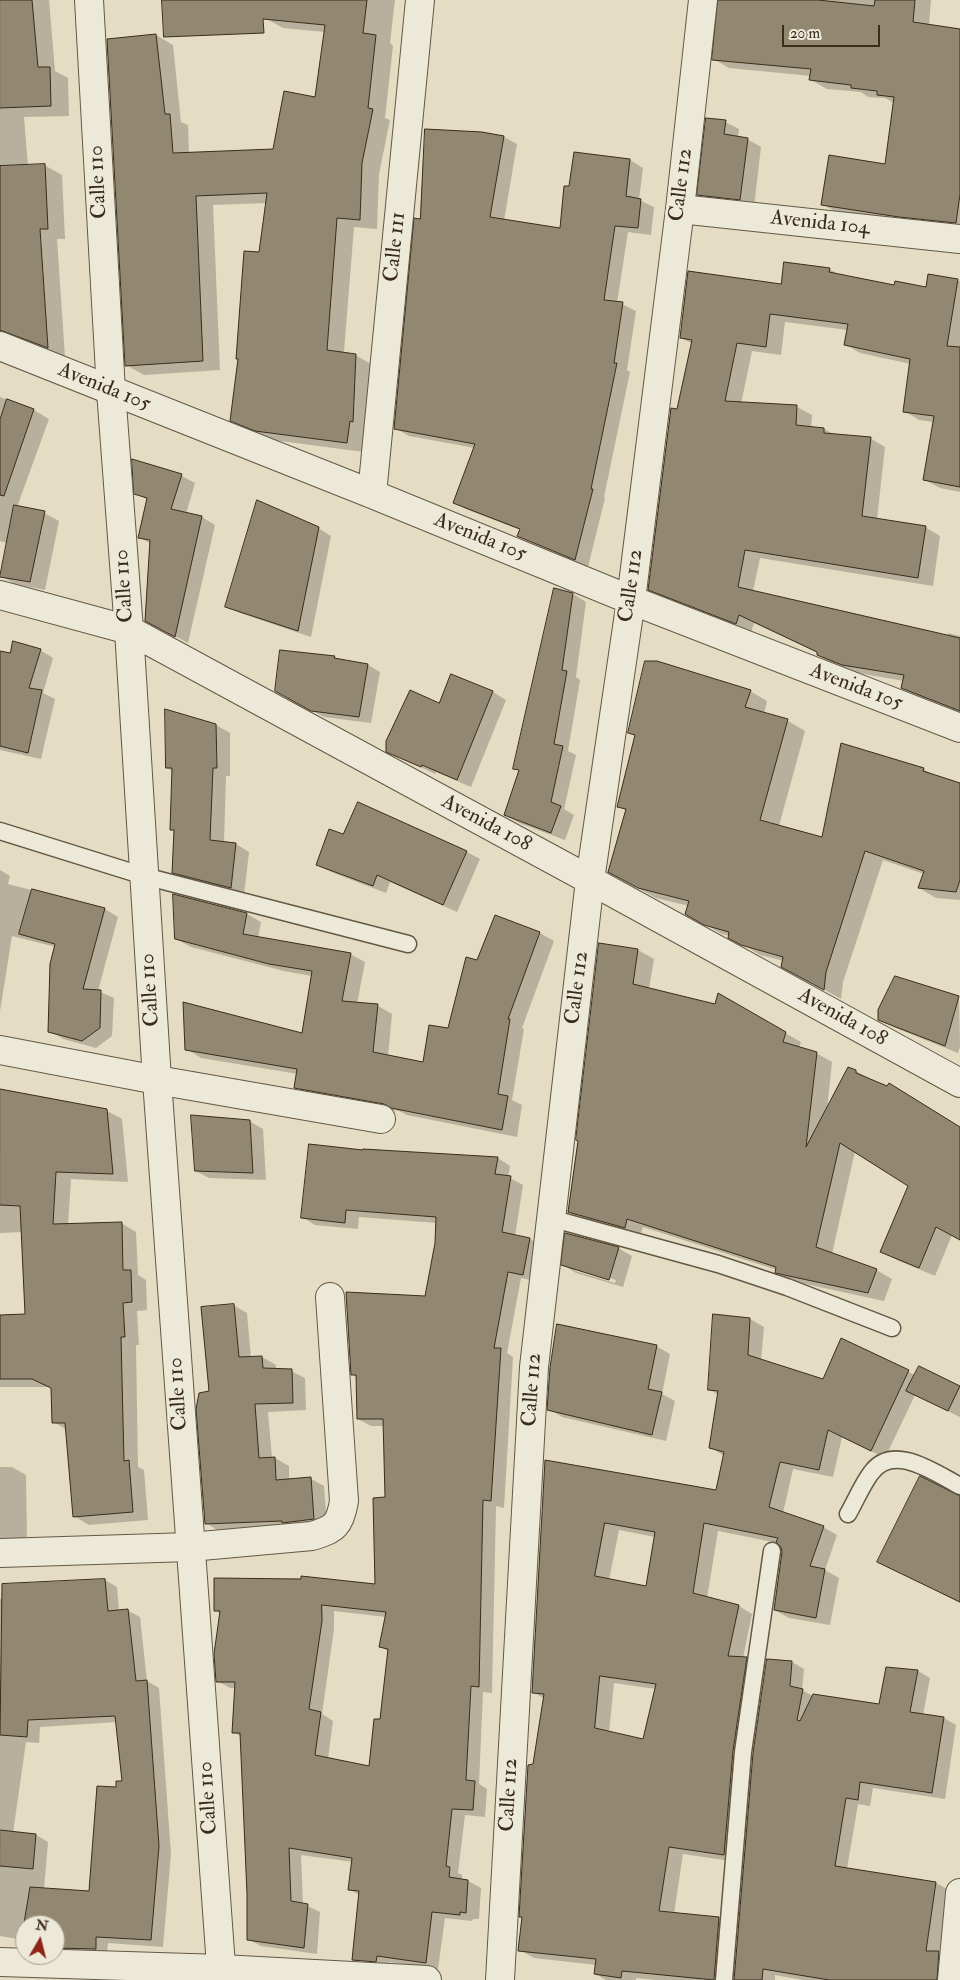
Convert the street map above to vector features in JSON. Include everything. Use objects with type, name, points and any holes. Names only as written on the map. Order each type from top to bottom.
[{"type":"street","name":"Calle 110","points":[[89,0],[111,391],[129,630],[157,1080],[222,1974]]},
{"type":"street","name":"Calle 111","points":[[372,494],[420,0]]},
{"type":"street","name":"Calle 112","points":[[500,1980],[534,1367],[590,880],[631,600],[680,209],[703,0]]},
{"type":"street","name":"Avenida 104","points":[[680,209],[960,239]]},
{"type":"street","name":"Avenida 105","points":[[0,346],[372,494],[631,600],[960,728]]},
{"type":"street","name":"Avenida 108","points":[[0,595],[129,630],[960,1083]]},
{"type":"street","points":[[0,1050],[157,1080],[381,1119]]},
{"type":"street","points":[[0,1553],[190,1546],[312,1536],[330,1531],[341,1519],[344,1501],[330,1297]]},
{"type":"street","points":[[952,1980],[960,1893]]},
{"type":"street","points":[[0,1962],[222,1974],[427,1980]]},
{"type":"lane","points":[[0,831],[144,876],[408,944]]},
{"type":"lane","points":[[550,1218],[727,1267],[787,1287],[892,1328]]},
{"type":"lane","points":[[848,1514],[871,1472],[887,1460],[909,1460],[960,1486]]},
{"type":"lane","points":[[724,1980],[743,1752],[772,1551]]},
{"type":"building","points":[[0,0],[32,0],[38,67],[50,67],[51,106],[0,108]]},
{"type":"building","points":[[162,0],[367,0],[363,33],[376,35],[368,108],[373,109],[362,163],[360,220],[337,218],[327,350],[356,354],[353,422],[350,421],[347,443],[255,431],[230,421],[238,359],[236,359],[244,251],[259,252],[267,193],[196,196],[203,361],[125,366],[107,39],[156,34],[165,114],[170,114],[173,153],[273,149],[284,91],[315,97],[325,25],[263,19],[264,33],[164,37]]},
{"type":"building","points":[[718,0],[818,0],[874,6],[875,0],[915,0],[913,22],[960,29],[960,194],[956,223],[899,217],[821,205],[829,155],[885,164],[894,97],[877,95],[877,91],[851,88],[851,85],[809,80],[811,69],[712,60]]},
{"type":"building","points":[[706,118],[726,120],[724,134],[748,138],[740,200],[697,195]]},
{"type":"building","points":[[425,129],[482,132],[504,136],[490,217],[560,228],[564,186],[569,186],[574,152],[630,159],[626,196],[641,199],[638,228],[615,226],[604,300],[623,302],[614,363],[617,363],[591,489],[593,489],[575,560],[517,536],[520,529],[453,503],[475,444],[394,429],[414,218],[420,219]]},
{"type":"building","points":[[45,164],[48,229],[40,229],[48,348],[0,330],[0,166]]},
{"type":"building","points":[[784,262],[830,268],[829,272],[894,285],[895,281],[926,287],[928,274],[958,279],[947,346],[960,347],[960,487],[923,480],[934,416],[903,412],[910,359],[844,345],[848,324],[770,314],[766,347],[737,343],[725,401],[797,405],[796,425],[824,428],[824,433],[871,437],[862,516],[926,526],[918,578],[745,550],[738,587],[960,638],[960,711],[901,688],[904,675],[842,665],[817,655],[817,652],[739,615],[736,624],[648,590],[671,408],[677,409],[692,340],[680,338],[688,271],[781,284]]},
{"type":"building","points":[[7,399],[34,409],[4,496],[0,495],[0,420]]},
{"type":"building","points":[[132,459],[182,474],[171,509],[202,516],[175,637],[145,621],[150,540],[138,538],[147,498],[134,494]]},
{"type":"building","points":[[257,500],[319,527],[298,631],[225,607]]},
{"type":"building","points":[[14,505],[45,511],[30,582],[0,577]]},
{"type":"building","points":[[554,588],[573,593],[562,670],[567,671],[554,744],[563,746],[551,802],[561,806],[551,833],[504,815],[519,770],[513,769]]},
{"type":"building","points":[[13,641],[41,649],[29,688],[42,690],[28,753],[0,746],[0,651],[10,653]]},
{"type":"building","points":[[280,650],[335,656],[334,658],[368,664],[359,717],[311,711],[275,691]]},
{"type":"building","points":[[645,661],[657,661],[751,690],[745,707],[788,719],[760,820],[822,837],[841,743],[924,768],[923,771],[960,783],[960,880],[956,892],[918,888],[924,871],[865,851],[826,972],[824,990],[781,967],[783,957],[741,945],[728,938],[729,932],[704,925],[685,914],[689,901],[638,888],[608,872],[626,809],[617,807],[635,735],[628,733]]},
{"type":"building","points":[[451,674],[493,691],[457,780],[386,752],[386,741],[410,690],[439,703]]},
{"type":"building","points":[[165,709],[216,724],[217,768],[213,768],[210,840],[236,843],[231,888],[172,873],[174,830],[170,830],[172,768],[166,768]]},
{"type":"building","points":[[358,802],[467,851],[443,905],[377,875],[373,886],[316,865],[329,829],[343,834]]},
{"type":"building","points":[[32,889],[105,908],[83,989],[101,990],[100,1028],[82,1041],[48,1032],[50,964],[55,944],[19,934]]},
{"type":"building","points":[[173,894],[247,913],[243,934],[351,953],[342,1001],[378,1004],[373,1052],[423,1062],[429,1025],[448,1028],[466,957],[477,960],[495,915],[540,932],[508,1019],[510,1019],[498,1094],[508,1096],[502,1130],[391,1108],[384,1104],[294,1088],[297,1069],[185,1050],[183,1002],[302,1033],[312,971],[269,964],[175,939]]},
{"type":"building","points":[[599,943],[638,949],[633,984],[715,1004],[718,993],[786,1032],[783,1042],[817,1052],[806,1147],[848,1067],[856,1070],[856,1073],[887,1086],[889,1083],[960,1127],[960,1240],[936,1227],[919,1268],[880,1252],[908,1186],[840,1143],[816,1247],[877,1269],[868,1293],[775,1273],[776,1267],[627,1219],[625,1228],[568,1212],[578,1141],[576,1140]]},
{"type":"building","points":[[895,976],[959,996],[945,1046],[878,1020],[878,1010]]},
{"type":"building","points":[[0,1089],[107,1109],[113,1174],[56,1172],[53,1224],[122,1222],[123,1270],[131,1270],[132,1302],[123,1303],[125,1337],[121,1337],[124,1461],[129,1460],[133,1512],[73,1517],[65,1423],[52,1423],[51,1388],[32,1379],[0,1379],[0,1315],[25,1314],[20,1206],[0,1205]]},
{"type":"building","points":[[191,1115],[250,1120],[253,1173],[195,1171]]},
{"type":"building","points":[[309,1144],[363,1150],[498,1157],[495,1174],[511,1176],[502,1232],[530,1238],[523,1275],[508,1272],[494,1348],[501,1348],[491,1501],[483,1500],[479,1687],[471,1686],[466,1780],[475,1781],[473,1810],[452,1809],[446,1866],[450,1867],[449,1877],[468,1880],[466,1913],[460,1912],[460,1915],[432,1912],[426,1963],[377,1956],[376,1962],[352,1960],[359,1891],[348,1890],[352,1858],[289,1848],[291,1901],[308,1904],[304,1948],[247,1940],[247,1894],[240,1733],[232,1733],[235,1682],[216,1682],[214,1654],[220,1611],[214,1611],[214,1578],[301,1579],[301,1576],[375,1584],[373,1498],[385,1497],[383,1419],[357,1419],[356,1375],[351,1375],[346,1292],[425,1296],[435,1243],[436,1217],[346,1210],[345,1223],[301,1218]],"holes":[[[322,1605],[386,1612],[379,1647],[388,1649],[380,1719],[374,1719],[369,1766],[315,1755],[321,1712],[309,1709],[322,1621]]]},
{"type":"building","points":[[565,1233],[619,1247],[609,1280],[561,1265]]},
{"type":"building","points":[[234,1304],[239,1357],[262,1356],[263,1368],[292,1369],[293,1403],[255,1404],[259,1458],[275,1457],[276,1480],[311,1477],[314,1519],[282,1523],[282,1521],[205,1524],[196,1409],[199,1393],[209,1391],[201,1307]]},
{"type":"building","points":[[713,1314],[750,1318],[748,1355],[823,1379],[841,1338],[909,1370],[871,1451],[828,1430],[819,1470],[780,1462],[769,1507],[824,1526],[810,1566],[825,1569],[816,1618],[774,1610],[782,1552],[781,1547],[776,1542],[778,1538],[704,1523],[693,1593],[739,1605],[728,1656],[747,1657],[733,1751],[724,1855],[669,1847],[659,1911],[719,1917],[714,1980],[622,1971],[621,1978],[594,1974],[596,1959],[518,1951],[522,1917],[519,1917],[528,1765],[533,1764],[544,1694],[532,1693],[545,1460],[716,1490],[724,1452],[709,1448],[718,1391],[708,1390]],"holes":[[[605,1523],[655,1532],[646,1586],[595,1576]],[[600,1676],[656,1684],[643,1739],[595,1728]]]},
{"type":"building","points":[[557,1324],[657,1345],[648,1389],[662,1392],[652,1435],[547,1410],[550,1368]]},
{"type":"building","points":[[919,1366],[960,1386],[948,1411],[906,1391]]},
{"type":"building","points":[[920,1476],[960,1496],[960,1602],[877,1562]]},
{"type":"building","points":[[105,1579],[108,1611],[128,1609],[136,1681],[147,1680],[159,1846],[151,1940],[96,1937],[96,1949],[65,1948],[65,1915],[25,1915],[30,1887],[89,1891],[97,1786],[116,1787],[116,1781],[122,1781],[115,1716],[28,1720],[27,1737],[0,1735],[2,1584]]},
{"type":"building","points":[[767,1659],[792,1661],[790,1686],[803,1689],[797,1720],[800,1721],[813,1694],[879,1704],[886,1667],[918,1670],[910,1712],[944,1717],[932,1793],[860,1782],[858,1800],[846,1798],[835,1866],[936,1882],[926,1951],[939,1951],[937,1980],[829,1980],[763,1969],[762,1980],[734,1980],[753,1753]]},
{"type":"building","points":[[0,1830],[36,1834],[33,1869],[0,1866]]}]
